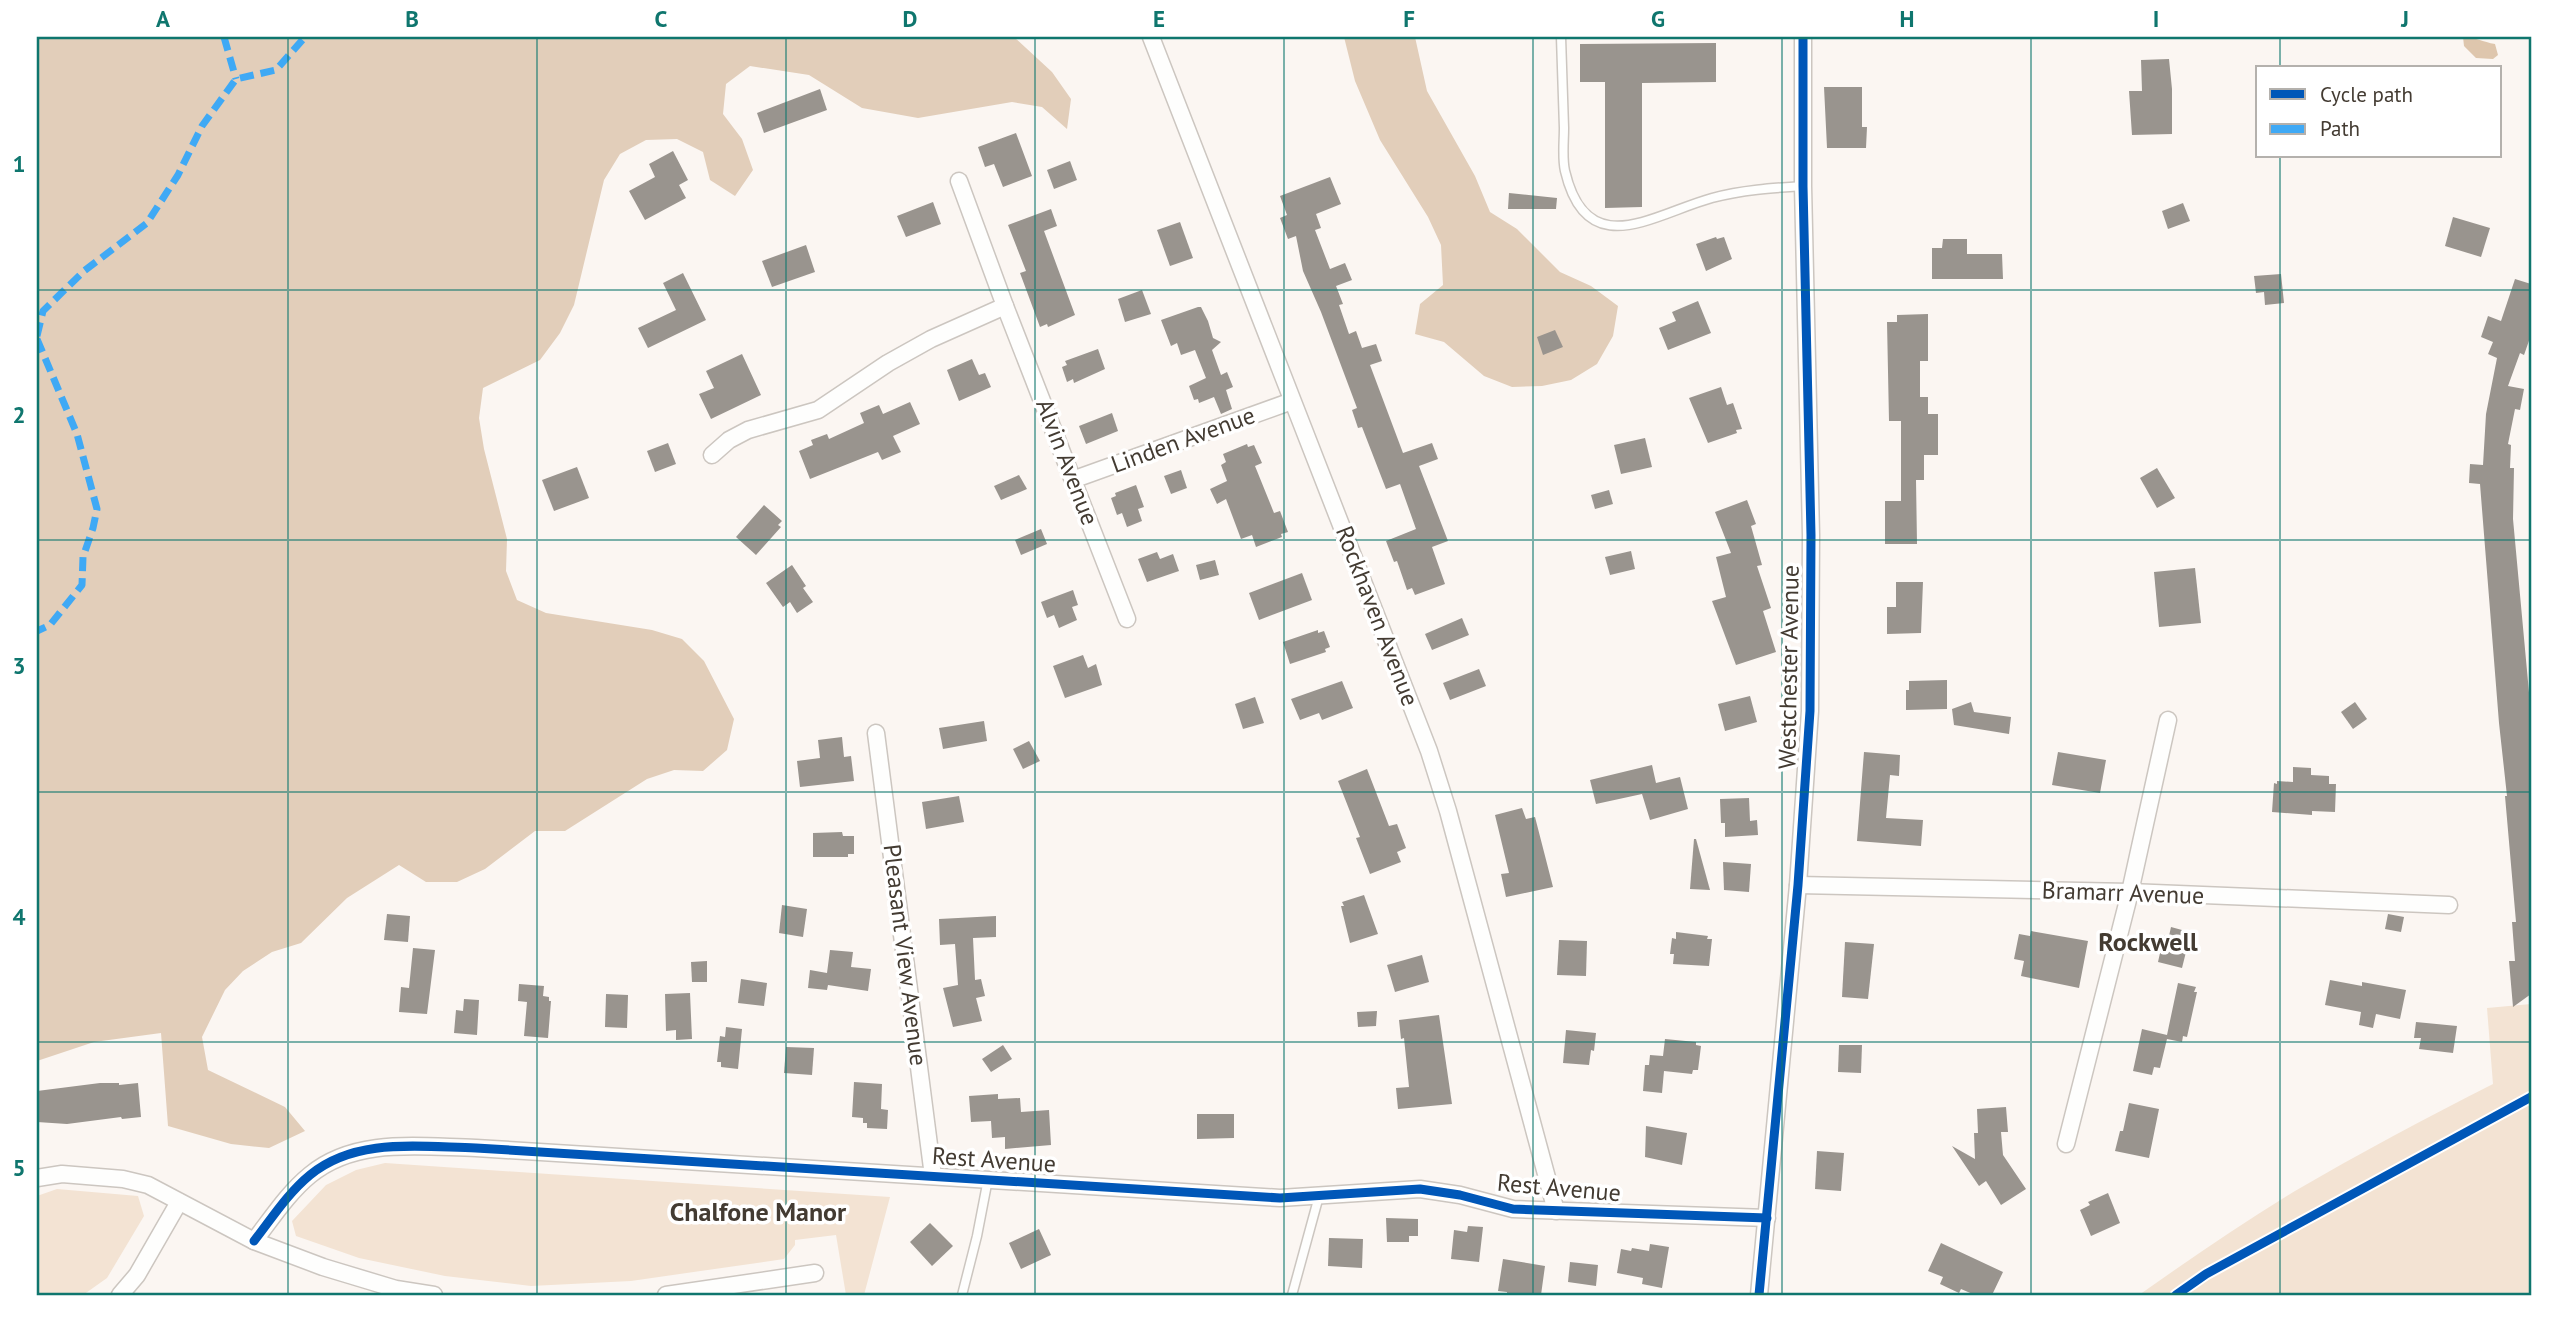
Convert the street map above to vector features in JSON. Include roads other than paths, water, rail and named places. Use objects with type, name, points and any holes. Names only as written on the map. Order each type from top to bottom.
[{"type":"street","name":"Rockhaven Avenue","points":[[1150,37],[1429,751],[1448,811],[1556,1211]]},
{"type":"street","name":"Westchester Avenue","points":[[1759,1295],[1798,885],[1810,711],[1811,535],[1803,186],[1804,37]]},
{"type":"street","name":"Alvin Avenue","points":[[960,181],[1005,306],[1127,619]]},
{"type":"street","points":[[712,455],[729,440],[748,430],[818,410],[920,345],[1005,306]]},
{"type":"street","name":"Linden Avenue","points":[[1074,479],[1292,401]]},
{"type":"street","points":[[2066,1144],[2130,892],[2168,720]]},
{"type":"street","name":"Pleasant View Avenue","points":[[876,733],[933,1176]]},
{"type":"street","name":"Bramarr Avenue","points":[[1798,885],[2130,892],[2449,905]]},
{"type":"street","name":"Rest Avenue","points":[[254,1241],[289,1195],[310,1175],[329,1162],[356,1152],[382,1147],[476,1148],[1280,1198],[1386,1189],[1420,1189],[1461,1195],[1513,1209],[1766,1218]]},
{"type":"street","points":[[37,1178],[62,1174],[123,1179],[148,1185],[254,1241],[396,1289],[435,1295]]},
{"type":"street","points":[[120,1295],[137,1275],[179,1202]]},
{"type":"street","points":[[666,1295],[815,1273]]},
{"type":"lane","points":[[1561,37],[1565,169],[1575,197],[1585,212],[1597,222],[1615,227],[1632,225],[1716,197],[1753,190],[1803,186]]},
{"type":"lane","points":[[962,1295],[988,1179]]},
{"type":"lane","points":[[1292,1295],[1319,1196]]},
{"type":"district","name":"Rockwell","points":[[2148,942]]},
{"type":"district","name":"Chalfone Manor","points":[[758,1212]]}]
